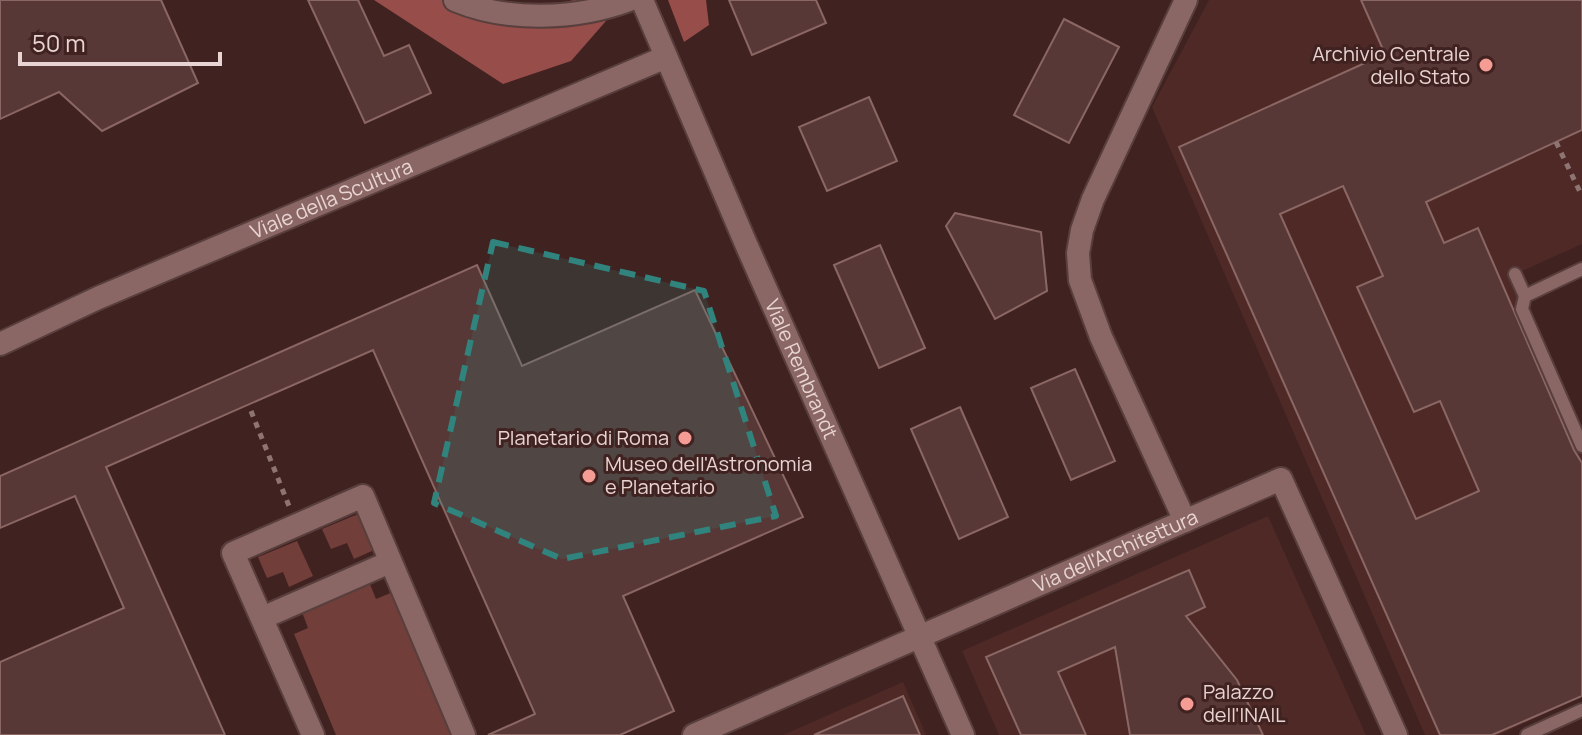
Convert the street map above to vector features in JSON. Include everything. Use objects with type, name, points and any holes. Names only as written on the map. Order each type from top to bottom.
[{"type":"street","points":[[455,0],[497,12],[540,14],[587,11],[629,0]]},
{"type":"street","name":"Viale Rembrandt","points":[[642,0],[963,735]]},
{"type":"street","points":[[1185,521],[1101,337],[1080,280],[1078,253],[1093,199],[1186,0]]},
{"type":"street","name":"Viale della Scultura","points":[[0,344],[98,298],[666,57]]},
{"type":"street","name":"Via dell'Architettura","points":[[694,735],[1281,479],[1396,735]]},
{"type":"street","points":[[313,735],[233,553],[363,496],[464,735]]},
{"type":"street","points":[[262,618],[390,562]]},
{"type":"lane","points":[[1525,296],[1582,269]]},
{"type":"lane","points":[[1515,274],[1525,296],[1522,309],[1582,446]]},
{"type":"lane","points":[[1527,735],[1582,710]]},
{"type":"path","points":[[1556,142],[1582,196]]},
{"type":"path","points":[[251,411],[296,525]]},
{"type":"highlighted area","points":[[493,242],[704,291],[776,516],[562,559],[434,503]]},
{"type":"shaded area","points":[[374,0],[498,0],[531,10],[574,0],[589,0],[606,21],[571,61],[503,84]]},
{"type":"shaded area","points":[[668,0],[706,0],[709,25],[684,42]]},
{"type":"shaded area","points":[[1209,0],[1582,0],[1582,244],[1511,276],[1582,435],[1582,696],[1499,735],[1425,735],[1152,107]]},
{"type":"shaded area","points":[[358,514],[374,550],[354,559],[347,543],[331,549],[322,529]]},
{"type":"shaded area","points":[[1268,516],[1366,735],[999,735],[962,651]]},
{"type":"shaded area","points":[[297,541],[313,576],[289,587],[283,572],[267,578],[258,557]]},
{"type":"shaded area","points":[[370,584],[376,599],[393,592],[452,735],[336,735],[294,634],[308,628],[302,612]]},
{"type":"shaded area","points":[[903,682],[926,735],[783,735]]},
{"type":"building","points":[[0,0],[161,0],[198,83],[102,131],[59,92],[0,119]]},
{"type":"building","points":[[308,0],[358,0],[384,56],[409,45],[431,93],[365,123]]},
{"type":"building","points":[[729,0],[816,0],[826,23],[752,55]]},
{"type":"building","points":[[1361,0],[1582,0],[1582,130],[1426,202],[1444,243],[1478,228],[1582,463],[1582,696],[1492,735],[1440,735],[1179,147],[1385,54]],"holes":[[[1343,186],[1383,276],[1357,287],[1414,412],[1440,401],[1479,491],[1416,519],[1280,214]]]},
{"type":"building","points":[[1064,19],[1119,47],[1069,143],[1014,115]]},
{"type":"building","points":[[869,97],[897,161],[827,191],[799,127]]},
{"type":"building","points":[[955,213],[1041,232],[1047,291],[995,319],[946,226]]},
{"type":"building","points":[[880,245],[925,348],[879,368],[834,265]]},
{"type":"building","points":[[477,265],[522,366],[695,290],[803,517],[623,596],[674,711],[620,735],[488,735],[535,714],[373,350],[106,467],[225,735],[0,735],[0,662],[124,608],[75,496],[0,528],[0,476]]},
{"type":"building","points":[[1075,369],[1115,461],[1071,480],[1031,388]]},
{"type":"building","points":[[960,407],[1008,517],[959,539],[911,429]]},
{"type":"building","points":[[1189,570],[1205,607],[1186,616],[1237,680],[1263,735],[1130,735],[1115,647],[1058,672],[1086,735],[1021,735],[986,657]]},
{"type":"building","points":[[903,696],[920,735],[814,735]]},
{"type":"place","name":"Archivio Centrale dello Stato","points":[[1486,65]]},
{"type":"place","name":"Planetario di Roma","points":[[685,438]]},
{"type":"place","name":"Museo dell'Astronomia e Planetario","points":[[589,476]]},
{"type":"place","name":"Palazzo dell'INAIL","points":[[1187,704]]}]
